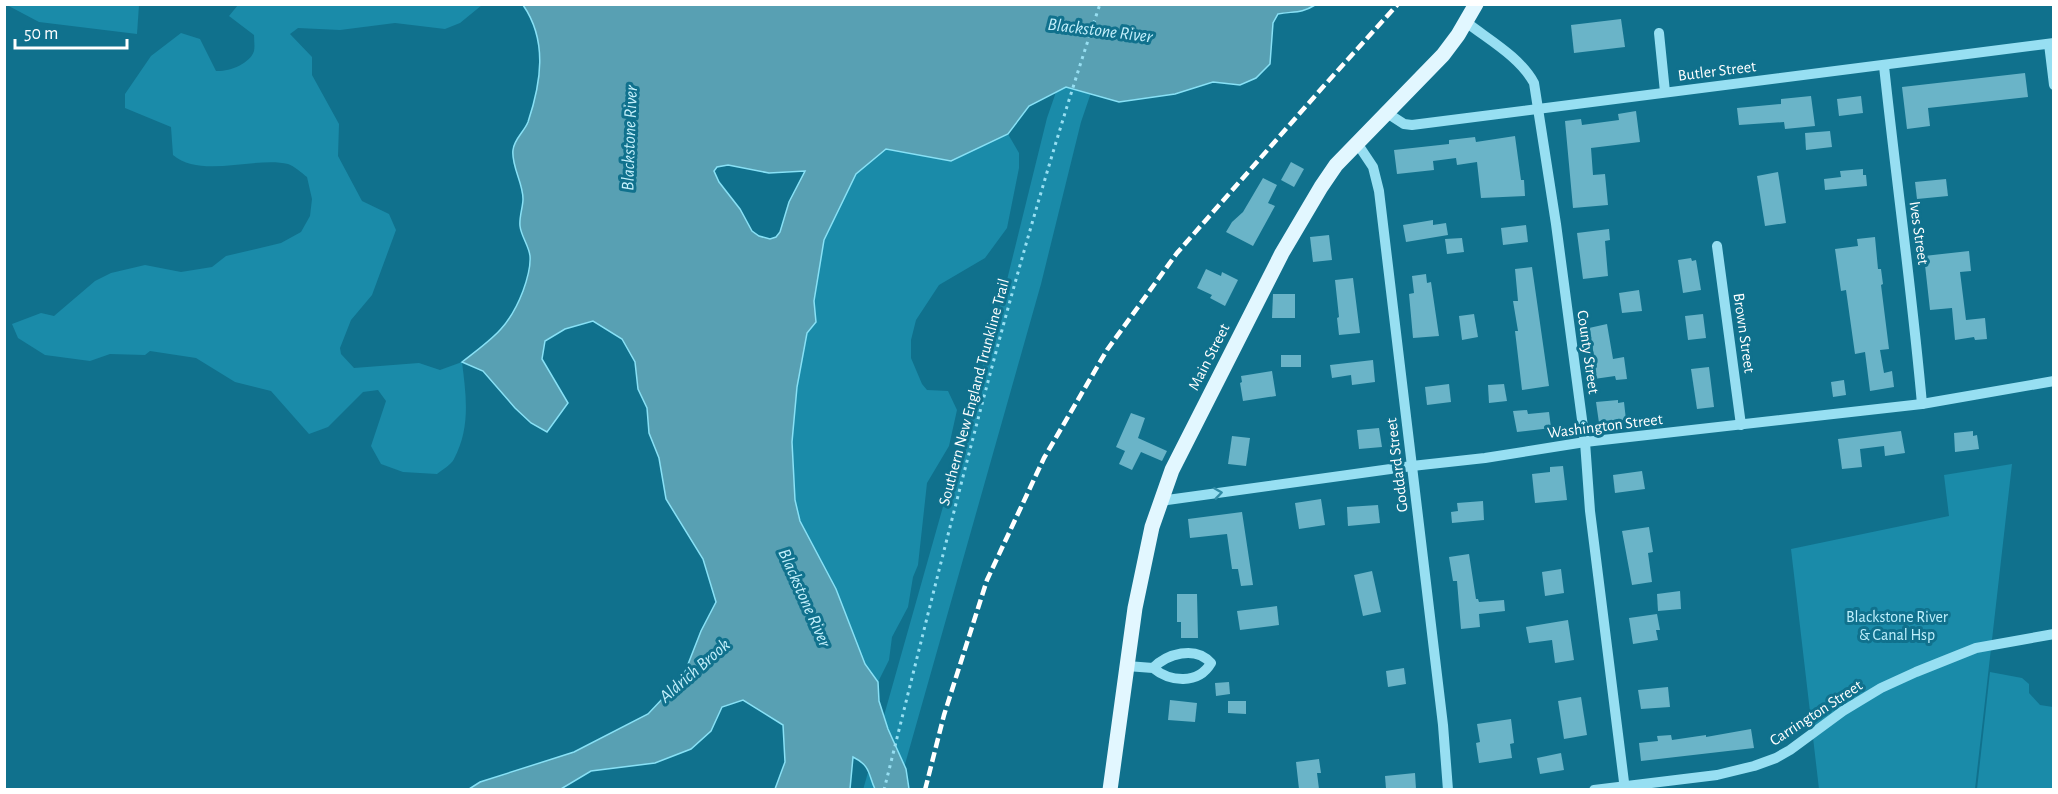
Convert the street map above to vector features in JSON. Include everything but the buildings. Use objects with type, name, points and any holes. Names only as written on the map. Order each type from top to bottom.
[{"type":"main road","name":"Main Street","points":[[1110,789],[1142,572],[1152,527],[1172,470],[1282,253],[1326,180],[1357,142],[1443,55],[1471,13]]},
{"type":"street","name":"County Street","points":[[1471,13],[1528,71],[1534,83],[1585,442],[1590,511],[1625,788]]},
{"type":"street","points":[[1659,33],[1665,92]]},
{"type":"street","name":"Butler Street","points":[[1387,113],[1404,124],[1412,126],[2051,43]]},
{"type":"street","points":[[2051,43],[2054,85]]},
{"type":"street","name":"Ives Street","points":[[1884,66],[1913,305],[1922,404]]},
{"type":"street","name":"Goddard Street","points":[[1357,142],[1373,167],[1379,190],[1443,725],[1448,789]]},
{"type":"street","name":"Brown Street","points":[[1717,246],[1741,424]]},
{"type":"street","name":"Washington Street","points":[[1160,501],[1485,458],[1585,442],[1922,404],[2054,381]]},
{"type":"street","name":"Carrington Street","points":[[1594,789],[1625,788],[1717,775],[1754,766],[1790,750],[1843,711],[1881,688],[1976,648],[2054,634]]},
{"type":"street","points":[[1127,666],[1153,668],[1163,676],[1183,680],[1193,678],[1207,669],[1210,663],[1207,659],[1192,654],[1179,653],[1161,659],[1153,668]]},
{"type":"path","name":"Southern New England Trunkline Trail","points":[[884,789],[975,431],[1070,97],[1100,4]]},
{"type":"green space","points":[[5,4],[139,5],[137,34],[39,22]]},
{"type":"green space","points":[[238,5],[482,5],[460,23],[445,29],[395,23],[340,30],[298,28],[290,34],[312,57],[312,75],[339,124],[338,156],[362,201],[389,214],[396,230],[372,295],[351,320],[340,348],[341,354],[354,368],[419,363],[440,370],[462,362],[466,411],[463,435],[453,461],[437,474],[403,472],[381,464],[371,446],[386,401],[378,390],[363,392],[328,427],[309,434],[271,391],[235,382],[196,358],[150,351],[145,355],[110,354],[90,361],[45,355],[18,338],[12,324],[41,313],[54,316],[95,281],[111,273],[145,265],[181,272],[212,267],[226,256],[281,243],[301,232],[310,216],[312,199],[307,177],[295,168],[288,164],[275,162],[213,166],[185,162],[173,155],[171,127],[125,108],[125,94],[151,56],[181,33],[200,39],[216,71],[232,69],[248,60],[254,51],[254,35],[229,16]]},
{"type":"green space","points":[[1086,5],[1121,5],[1081,122],[1041,284],[898,789],[863,790],[1007,280],[1047,118]]},
{"type":"green space","points":[[1008,134],[1019,153],[1019,168],[1007,228],[985,258],[939,285],[916,320],[911,340],[911,358],[922,384],[927,390],[948,391],[957,410],[949,446],[927,483],[918,565],[913,577],[908,607],[892,637],[889,660],[878,682],[865,664],[836,589],[800,521],[795,500],[792,442],[797,387],[807,333],[816,322],[814,301],[824,240],[856,174],[886,149],[951,161]]},
{"type":"green space","name":"Blackstone River & Canal Hsp","points":[[2012,464],[1975,789],[1819,789],[1791,549],[1949,516],[1944,475]]},
{"type":"green space","points":[[1990,672],[2022,678],[2029,684],[2029,693],[2040,705],[2053,707],[2053,789],[1977,789]]},
{"type":"water","points":[[523,5],[1315,5],[1301,11],[1278,14],[1273,23],[1270,64],[1256,78],[1240,85],[1213,82],[1175,94],[1119,102],[1066,87],[1029,106],[1008,134],[951,161],[886,149],[856,174],[824,240],[814,301],[816,322],[807,333],[797,387],[792,442],[795,500],[800,521],[836,589],[865,664],[878,682],[879,701],[888,729],[906,769],[909,789],[875,789],[866,767],[853,757],[850,789],[775,789],[785,762],[783,725],[743,700],[722,707],[711,731],[691,749],[655,763],[591,771],[561,789],[469,789],[480,782],[574,752],[648,714],[683,677],[701,631],[716,602],[703,559],[666,499],[659,458],[649,433],[647,408],[638,389],[635,362],[622,339],[593,321],[565,329],[545,341],[542,359],[568,403],[547,432],[531,423],[515,408],[483,371],[462,362],[491,339],[505,324],[518,304],[529,269],[529,252],[520,226],[522,193],[513,150],[515,142],[528,122],[539,77],[539,48],[531,19]],"holes":[[[728,165],[769,173],[805,171],[789,202],[780,232],[776,237],[770,239],[752,231],[714,171],[717,167]]]},
{"type":"railway","points":[[925,790],[944,715],[987,580],[1044,458],[1107,350],[1177,253],[1398,4]]},
{"type":"water label","name":"Blackstone River","points":[[1100,31]]},
{"type":"water label","name":"Blackstone River","points":[[630,138]]},
{"type":"water label","name":"Blackstone River","points":[[804,598]]},
{"type":"water label","name":"Aldrich Brook","points":[[695,671]]}]
